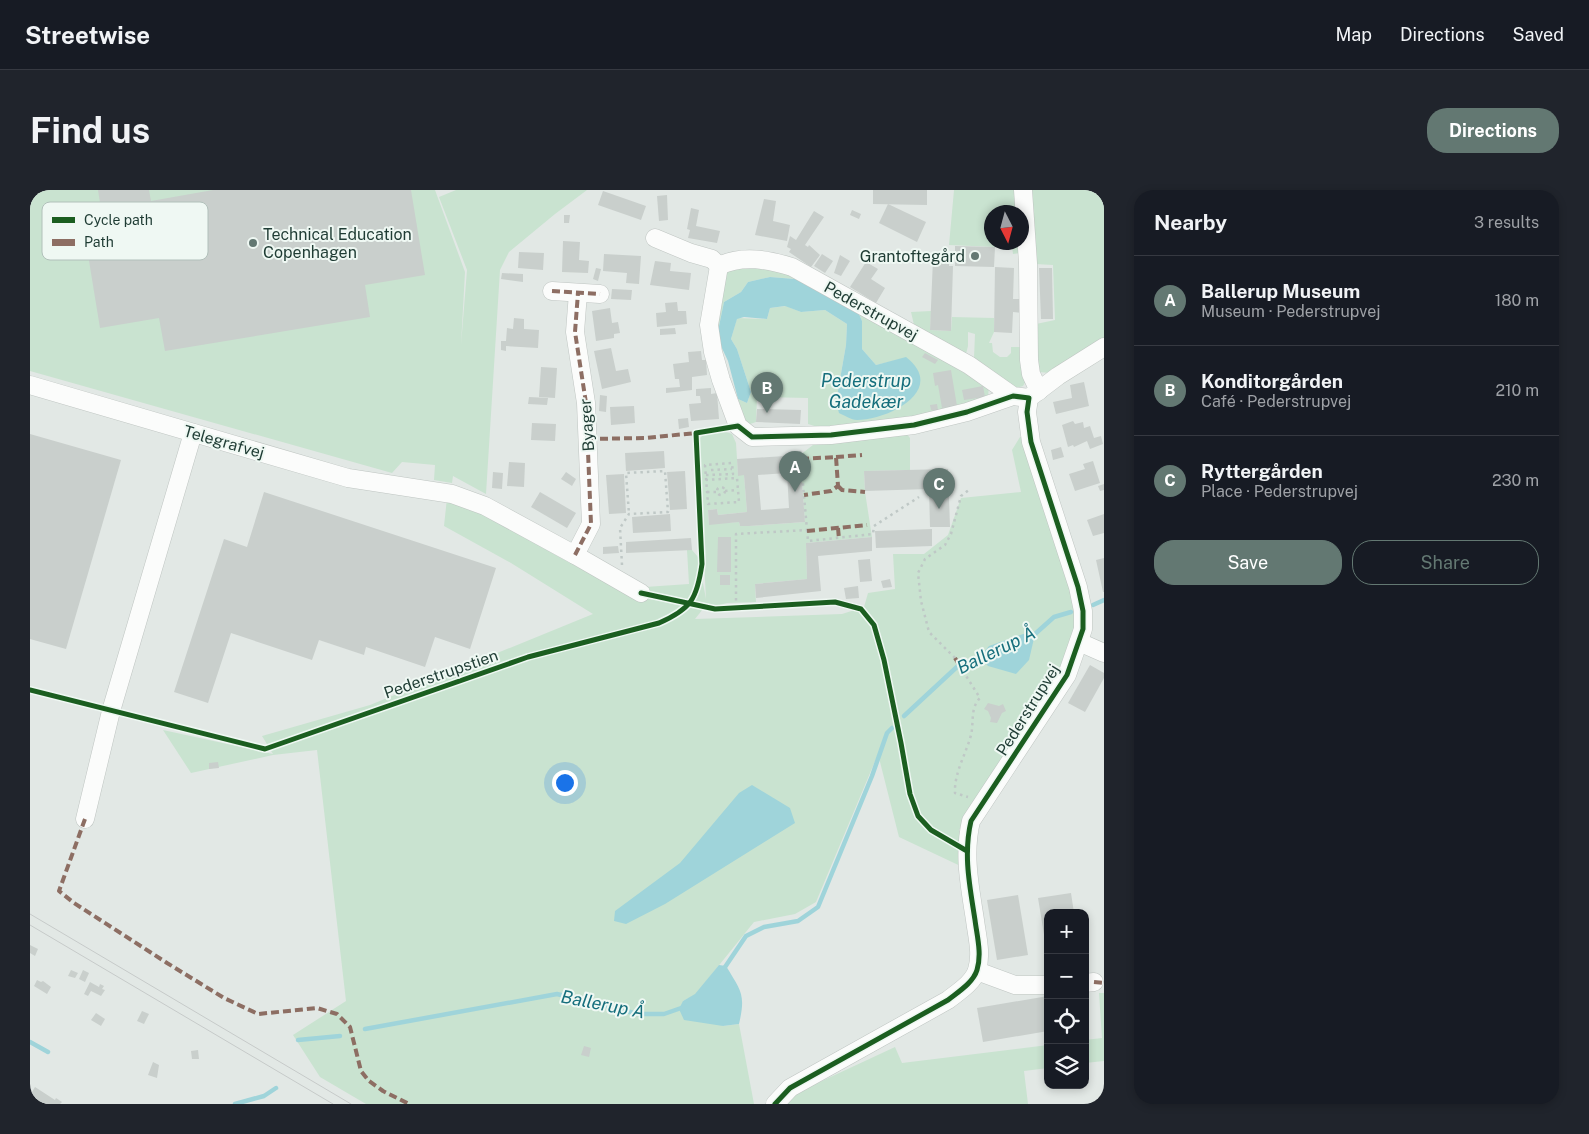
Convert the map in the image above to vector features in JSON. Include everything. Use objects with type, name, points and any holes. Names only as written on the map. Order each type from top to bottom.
[{"type":"street","points":[[1023,190],[1028,263],[1029,360],[1031,374],[1027,395]]},
{"type":"street","points":[[655,238],[690,253],[712,259],[719,266],[709,325],[713,352],[738,426],[752,437],[831,435],[914,425],[967,412],[1027,395],[1104,347]]},
{"type":"street","name":"Pederstrupvej","points":[[719,266],[747,259],[770,260],[792,267],[968,365],[1027,395],[1031,442],[1078,587],[1083,611],[1083,629],[1066,675],[971,821],[967,838],[967,851],[979,949],[977,971]]},
{"type":"street","points":[[552,291],[600,294]]},
{"type":"street","name":"Byager","points":[[575,555],[591,524],[586,403],[575,332],[578,293]]},
{"type":"street","name":"Telegrafvej","points":[[30,385],[348,478],[452,494],[485,506],[575,555]]},
{"type":"street","points":[[85,819],[110,712],[193,433]]},
{"type":"street","points":[[575,555],[641,594]]},
{"type":"street","points":[[1079,642],[1104,653]]},
{"type":"street","points":[[775,1104],[790,1088],[948,1000],[969,982],[977,971],[1015,984],[1044,985]]},
{"type":"path","points":[[799,436],[808,541],[873,534],[874,526],[919,496]]},
{"type":"path","points":[[706,475],[733,474],[732,463],[705,465],[706,475],[706,480],[708,504],[738,502],[737,478],[706,480]]},
{"type":"path","points":[[711,464],[712,475]]},
{"type":"path","points":[[711,470],[732,469]]},
{"type":"path","points":[[623,569],[620,528],[629,514],[626,473],[665,471],[668,512],[629,514]]},
{"type":"path","points":[[720,479],[721,487],[725,491]]},
{"type":"path","points":[[717,492],[718,488],[721,487]]},
{"type":"path","points":[[955,658],[928,632],[921,601],[918,573],[925,559],[945,545],[951,534],[961,496],[970,489]]},
{"type":"path","points":[[722,503],[722,495],[725,491],[738,490]]},
{"type":"path","points":[[707,492],[717,492],[722,495]]},
{"type":"path","points":[[729,607],[738,606],[736,534],[807,530]]},
{"type":"path","points":[[963,671],[980,698],[976,702],[971,735],[954,785],[955,793],[984,802]]},
{"type":"green space","points":[[30,190],[435,190],[465,272],[461,345],[467,270],[439,197],[456,190],[587,190],[509,252],[500,270],[486,494],[453,476],[452,483],[434,480],[435,465],[402,462],[392,473],[30,371]]},
{"type":"green space","points":[[954,190],[1017,190],[1018,205],[984,205],[984,247],[949,245]]},
{"type":"green space","points":[[1028,190],[1104,190],[1104,339],[1050,373],[1039,372],[1036,324],[1055,320],[1053,265],[1035,264]]},
{"type":"green space","points":[[1012,250],[1020,250],[1020,253],[1013,254]]},
{"type":"green space","points":[[770,265],[795,279],[770,277],[748,282],[741,292],[724,302],[718,331],[713,322],[724,275],[732,266]]},
{"type":"green space","points":[[786,306],[801,312],[825,310],[847,324],[846,345],[836,402],[906,358],[876,365],[862,349],[862,321],[858,312],[989,387],[988,396],[925,416],[824,429],[808,424],[808,398],[757,397],[756,422],[747,425],[738,399],[747,403],[751,392],[737,349],[731,339],[737,318],[767,319],[770,308]]},
{"type":"green space","points":[[931,311],[930,330],[951,331],[952,317],[994,318],[994,332],[989,343],[992,343],[993,352],[1000,357],[1007,357],[1011,353],[1011,347],[1021,347],[1026,381],[1023,386],[1016,387],[1003,383],[990,374],[974,358],[975,334],[968,332],[966,354],[915,329],[911,312]]},
{"type":"green space","points":[[904,431],[910,438],[910,470],[864,471],[865,492],[872,537],[806,543],[807,579],[755,584],[756,602],[727,603],[716,606],[707,604],[695,619],[842,614],[864,607],[868,593],[895,589],[893,554],[924,554],[948,535],[961,498],[1021,492],[1012,450],[1020,437],[1025,437],[1076,603],[1078,626],[1071,647],[1042,701],[959,830],[971,871],[899,837],[878,754],[816,902],[795,914],[754,922],[695,995],[683,1001],[723,1026],[739,1024],[754,1104],[366,1104],[320,1077],[293,1035],[346,1001],[317,750],[273,755],[191,773],[163,730],[273,754],[262,736],[370,705],[593,614],[511,563],[444,526],[447,498],[481,514],[641,602],[645,587],[689,584],[687,550],[692,550],[698,557],[706,599],[698,441],[704,434],[708,432],[723,432],[732,434],[736,443],[738,475],[744,475],[747,512],[718,515],[717,509],[708,510],[709,524],[739,522],[740,526],[749,526],[805,522],[800,455],[813,445]]},
{"type":"green space","points":[[1099,993],[1104,993],[1104,1061],[1089,1063],[1089,1040],[1102,1038]]},
{"type":"green space","points":[[1044,1045],[1044,1068],[1024,1071],[1028,1104],[784,1104],[794,1094],[895,1047],[902,1063]]},
{"type":"water","name":"Pederstrup Gadekær","points":[[770,277],[795,279],[819,289],[858,312],[862,321],[862,349],[876,365],[906,357],[917,369],[920,381],[917,391],[909,401],[884,415],[870,419],[855,420],[839,413],[836,402],[846,345],[847,324],[825,310],[801,312],[785,306],[770,308],[767,319],[744,317],[737,319],[731,339],[737,349],[751,392],[747,403],[738,399],[728,361],[720,344],[718,331],[724,302],[741,292],[748,282]]},
{"type":"water","points":[[1023,634],[1035,634],[1029,660],[1016,674],[988,666],[980,657],[989,646]]},
{"type":"water","points":[[752,785],[790,808],[795,823],[665,904],[626,924],[614,921],[615,911],[680,863],[739,793]]},
{"type":"water","points":[[719,965],[726,966],[739,987],[742,1006],[739,1024],[723,1026],[684,1020],[679,1009],[683,1001],[695,994]]},
{"type":"building","name":"Technical Education Copenhagen","points":[[98,190],[149,190],[151,201],[213,190],[411,190],[425,275],[365,285],[370,317],[165,351],[159,318],[100,328],[89,260],[208,260],[208,202],[100,202]]},
{"type":"building","name":"Grantoftegård","points":[[873,190],[927,190],[927,205],[873,204]]},
{"type":"building","points":[[603,191],[646,206],[641,220],[598,205]]},
{"type":"building","points":[[667,195],[668,220],[659,221],[657,196]]},
{"type":"building","points":[[764,199],[776,201],[773,221],[790,225],[787,241],[755,235]]},
{"type":"building","points":[[888,204],[926,222],[917,242],[879,223]]},
{"type":"building","points":[[691,208],[699,210],[696,226],[720,231],[717,243],[688,238],[690,230],[687,229]]},
{"type":"building","points":[[852,210],[861,214],[859,219],[850,215]]},
{"type":"building","points":[[814,211],[824,217],[805,245],[808,247],[809,245],[820,255],[811,267],[789,252],[791,249],[787,247],[790,236],[796,240]]},
{"type":"building","points":[[564,215],[570,215],[569,223],[564,223]]},
{"type":"building","points":[[563,241],[580,242],[579,260],[589,261],[588,273],[562,272]]},
{"type":"building","name":"Grantoftegård","points":[[955,246],[984,247],[984,250],[995,250],[994,267],[955,266]]},
{"type":"building","points":[[519,252],[544,253],[543,270],[518,268]]},
{"type":"building","points":[[604,254],[641,256],[639,284],[626,283],[627,273],[603,271]]},
{"type":"building","points":[[822,254],[833,261],[825,273],[814,266]]},
{"type":"building","points":[[840,255],[850,261],[841,276],[834,273]]},
{"type":"building","points":[[933,259],[949,260],[949,266],[953,266],[951,331],[930,330]]},
{"type":"building","points":[[655,261],[671,263],[670,271],[691,273],[689,290],[650,285]]},
{"type":"building","points":[[866,262],[878,269],[871,279],[885,288],[876,303],[850,287]]},
{"type":"building","points":[[995,267],[1014,268],[1013,299],[1022,299],[1022,313],[1013,312],[1012,333],[994,332]]},
{"type":"building","points":[[596,268],[601,269],[598,281],[593,279]]},
{"type":"building","points":[[1039,268],[1052,268],[1053,319],[1041,319]]},
{"type":"building","points":[[502,273],[523,274],[523,282],[501,279]]},
{"type":"building","points":[[612,289],[632,290],[631,300],[611,299]]},
{"type":"building","points":[[677,302],[678,311],[686,311],[687,324],[657,327],[656,313],[666,312],[665,303]]},
{"type":"building","points":[[610,308],[612,323],[618,322],[620,333],[614,334],[614,338],[596,341],[592,311]]},
{"type":"building","points":[[514,318],[524,319],[524,329],[539,330],[538,348],[506,346],[506,351],[501,350],[501,341],[506,341],[507,328],[513,329]]},
{"type":"building","points":[[675,328],[676,334],[660,335],[660,329]]},
{"type":"building","points":[[611,348],[616,371],[628,369],[631,382],[602,389],[594,351]]},
{"type":"building","points":[[701,351],[702,360],[706,360],[707,375],[692,377],[692,390],[666,393],[666,388],[680,387],[679,379],[675,379],[673,364],[689,362],[688,352]]},
{"type":"building","points":[[925,353],[938,360],[935,364],[922,357]]},
{"type":"building","points":[[541,367],[557,368],[555,398],[539,397]]},
{"type":"building","points":[[951,370],[957,406],[942,408],[938,385],[935,386],[933,373]]},
{"type":"building","points":[[1084,382],[1089,406],[1056,414],[1053,402],[1072,398],[1070,385]]},
{"type":"building","points":[[983,386],[985,397],[964,400],[962,390]]},
{"type":"building","points":[[711,388],[711,394],[717,393],[719,419],[691,421],[689,404],[701,403],[700,396],[696,396],[696,389]]},
{"type":"building","points":[[600,395],[607,396],[606,412],[599,411]]},
{"type":"building","points":[[529,397],[548,398],[547,405],[528,404]]},
{"type":"building","points":[[937,404],[938,410],[931,410],[930,405]]},
{"type":"building","points":[[634,406],[635,423],[611,425],[610,407]]},
{"type":"building","points":[[757,409],[801,410],[800,424],[756,422]]},
{"type":"building","points":[[688,418],[689,427],[679,429],[678,419]]},
{"type":"building","points":[[1073,421],[1075,424],[1083,422],[1084,428],[1090,426],[1094,438],[1101,436],[1103,444],[1090,449],[1087,441],[1074,447],[1073,445],[1068,447],[1062,425]]},
{"type":"building","points":[[532,423],[556,424],[555,441],[531,440]]},
{"type":"building","points":[[30,434],[121,460],[66,649],[30,639]]},
{"type":"building","points":[[1061,447],[1064,457],[1053,460],[1051,450]]},
{"type":"building","points":[[664,451],[665,468],[626,471],[625,453]]},
{"type":"building","points":[[800,455],[805,522],[749,526],[740,526],[739,522],[709,525],[708,510],[717,509],[718,515],[747,512],[744,475],[738,476],[737,459]],"holes":[[[787,473],[789,508],[761,510],[758,475]]]},
{"type":"building","points":[[1093,461],[1100,483],[1075,491],[1069,474],[1085,469],[1083,464]]},
{"type":"building","points":[[509,462],[525,463],[524,487],[507,486]]},
{"type":"building","points":[[948,469],[950,527],[930,527],[929,489],[865,491],[864,471]]},
{"type":"building","points":[[685,471],[687,509],[670,510],[667,472]]},
{"type":"building","points":[[493,472],[503,473],[502,489],[492,488]]},
{"type":"building","points":[[566,472],[576,479],[572,486],[561,479]]},
{"type":"building","points":[[624,474],[626,513],[609,514],[606,475]]},
{"type":"building","points":[[1104,484],[1104,490],[1100,491],[1098,486]]},
{"type":"building","points":[[264,492],[496,568],[470,649],[435,637],[425,667],[366,647],[364,655],[319,640],[312,660],[231,633],[208,703],[174,692],[224,539],[247,547]]},
{"type":"building","points":[[540,492],[576,513],[567,528],[531,507]]},
{"type":"building","points":[[670,514],[671,531],[633,533],[632,517]]},
{"type":"building","points":[[1104,514],[1104,533],[1093,536],[1087,520]]},
{"type":"building","points":[[932,529],[932,546],[876,548],[875,531]]},
{"type":"building","points":[[718,537],[731,537],[731,572],[717,572]]},
{"type":"building","points":[[872,537],[872,551],[818,556],[821,591],[756,598],[755,584],[807,579],[806,543]]},
{"type":"building","points":[[691,538],[692,550],[626,553],[626,542]]},
{"type":"building","points":[[618,546],[619,553],[603,554],[603,547]]},
{"type":"building","points":[[1104,558],[1104,592],[1103,592],[1096,560]]},
{"type":"building","points":[[870,559],[872,581],[860,582],[858,560]]},
{"type":"building","points":[[720,575],[730,575],[730,585],[720,585]]},
{"type":"building","points":[[890,579],[892,587],[883,588],[881,581]]},
{"type":"building","points":[[858,586],[859,598],[846,599],[844,588]]},
{"type":"building","points":[[1090,665],[1104,673],[1104,678],[1085,712],[1068,703]]},
{"type":"building","points":[[988,703],[999,706],[1003,704],[1006,711],[1002,713],[997,723],[990,722],[991,718],[988,711],[984,709]]},
{"type":"building","points":[[218,762],[219,768],[209,769],[209,763]]},
{"type":"building","points":[[1071,893],[1073,909],[1044,909],[1044,935],[1038,898]]},
{"type":"building","points":[[1018,895],[1028,955],[997,960],[987,900]]},
{"type":"building","points":[[30,945],[38,949],[35,956],[30,953]]},
{"type":"building","points":[[71,970],[78,973],[75,978],[68,976]]},
{"type":"building","points":[[83,970],[89,973],[85,982],[79,979]]},
{"type":"building","points":[[37,980],[43,981],[51,987],[47,994],[34,986]]},
{"type":"building","points":[[90,982],[99,987],[100,984],[104,986],[102,989],[105,990],[101,996],[91,991],[88,996],[84,994]]},
{"type":"building","points":[[1044,997],[1044,1032],[983,1042],[977,1008]]},
{"type":"building","points":[[142,1011],[149,1014],[144,1024],[137,1021]]},
{"type":"building","points":[[96,1013],[105,1019],[101,1026],[91,1020]]},
{"type":"building","points":[[584,1046],[591,1048],[589,1057],[581,1055]]},
{"type":"building","points":[[198,1050],[199,1059],[192,1059],[191,1051]]},
{"type":"building","points":[[153,1062],[159,1065],[157,1078],[148,1075]]},
{"type":"building","points":[[35,1087],[55,1100],[56,1098],[62,1102],[60,1104],[30,1104],[30,1091],[32,1092]]},
{"type":"waterway","name":"Ballerup Å","points":[[1093,605],[1104,600]]},
{"type":"waterway","name":"Ballerup Å","points":[[1030,636],[1035,634],[1054,617],[1071,612]]},
{"type":"waterway","name":"Ballerup Å","points":[[904,716],[959,665],[984,656]]},
{"type":"waterway","name":"Ballerup Å","points":[[723,970],[746,936],[764,927],[798,921],[818,907],[872,776],[887,733],[892,728]]},
{"type":"waterway","name":"Ballerup Å","points":[[365,1029],[557,994],[638,1014],[664,1014],[684,1007]]},
{"type":"waterway","points":[[298,1040],[340,1036]]},
{"type":"waterway","name":"Ballerup Å","points":[[30,1042],[48,1052]]},
{"type":"waterway","name":"Ballerup Å","points":[[235,1104],[264,1096],[276,1088]]},
{"type":"tram line","points":[[30,914],[351,1104]]},
{"type":"tram line","points":[[30,925],[333,1104]]},
{"type":"marked path","points":[[552,291],[600,294]]},
{"type":"marked path","points":[[575,555],[591,524],[586,403],[575,332],[578,293]]},
{"type":"marked path","points":[[588,439],[645,438],[696,433]]},
{"type":"marked path","points":[[836,457],[862,455]]},
{"type":"marked path","points":[[801,459],[836,457],[838,486],[831,491],[804,495]]},
{"type":"marked path","points":[[838,486],[842,490],[865,492]]},
{"type":"marked path","points":[[807,531],[867,525]]},
{"type":"marked path","points":[[838,528],[839,539]]},
{"type":"marked path","points":[[955,658],[963,671]]},
{"type":"marked path","points":[[85,819],[59,891],[74,903],[167,963],[224,998],[258,1014],[317,1008],[337,1014],[350,1027],[361,1071],[369,1081],[383,1091],[409,1104]]},
{"type":"marked path","points":[[1094,982],[1104,983]]},
{"type":"cycle path","name":"Pederstrupstien","points":[[30,690],[265,749],[528,657],[659,623],[679,613],[695,594],[702,564],[696,433],[738,426],[752,437],[831,435],[914,425],[967,412],[1013,396],[1029,398],[1027,412],[1031,442],[1078,587],[1083,611],[1083,629],[1067,675],[971,821],[967,859],[979,945],[977,970],[969,983],[948,1000],[790,1088],[775,1104]]},
{"type":"cycle path","points":[[641,593],[715,609],[835,602],[861,609],[874,625],[884,660],[910,794],[918,816],[931,830],[967,851]]},
{"type":"place","name":"Technical Education Copenhagen","points":[[253,243]]},
{"type":"place","name":"Grantoftegård","points":[[975,256]]},
{"type":"place","name":"Konditorgården","points":[[767,413]]},
{"type":"place","name":"Ballerup Museum","points":[[795,492]]},
{"type":"place","name":"Ryttergården","points":[[939,509]]}]
